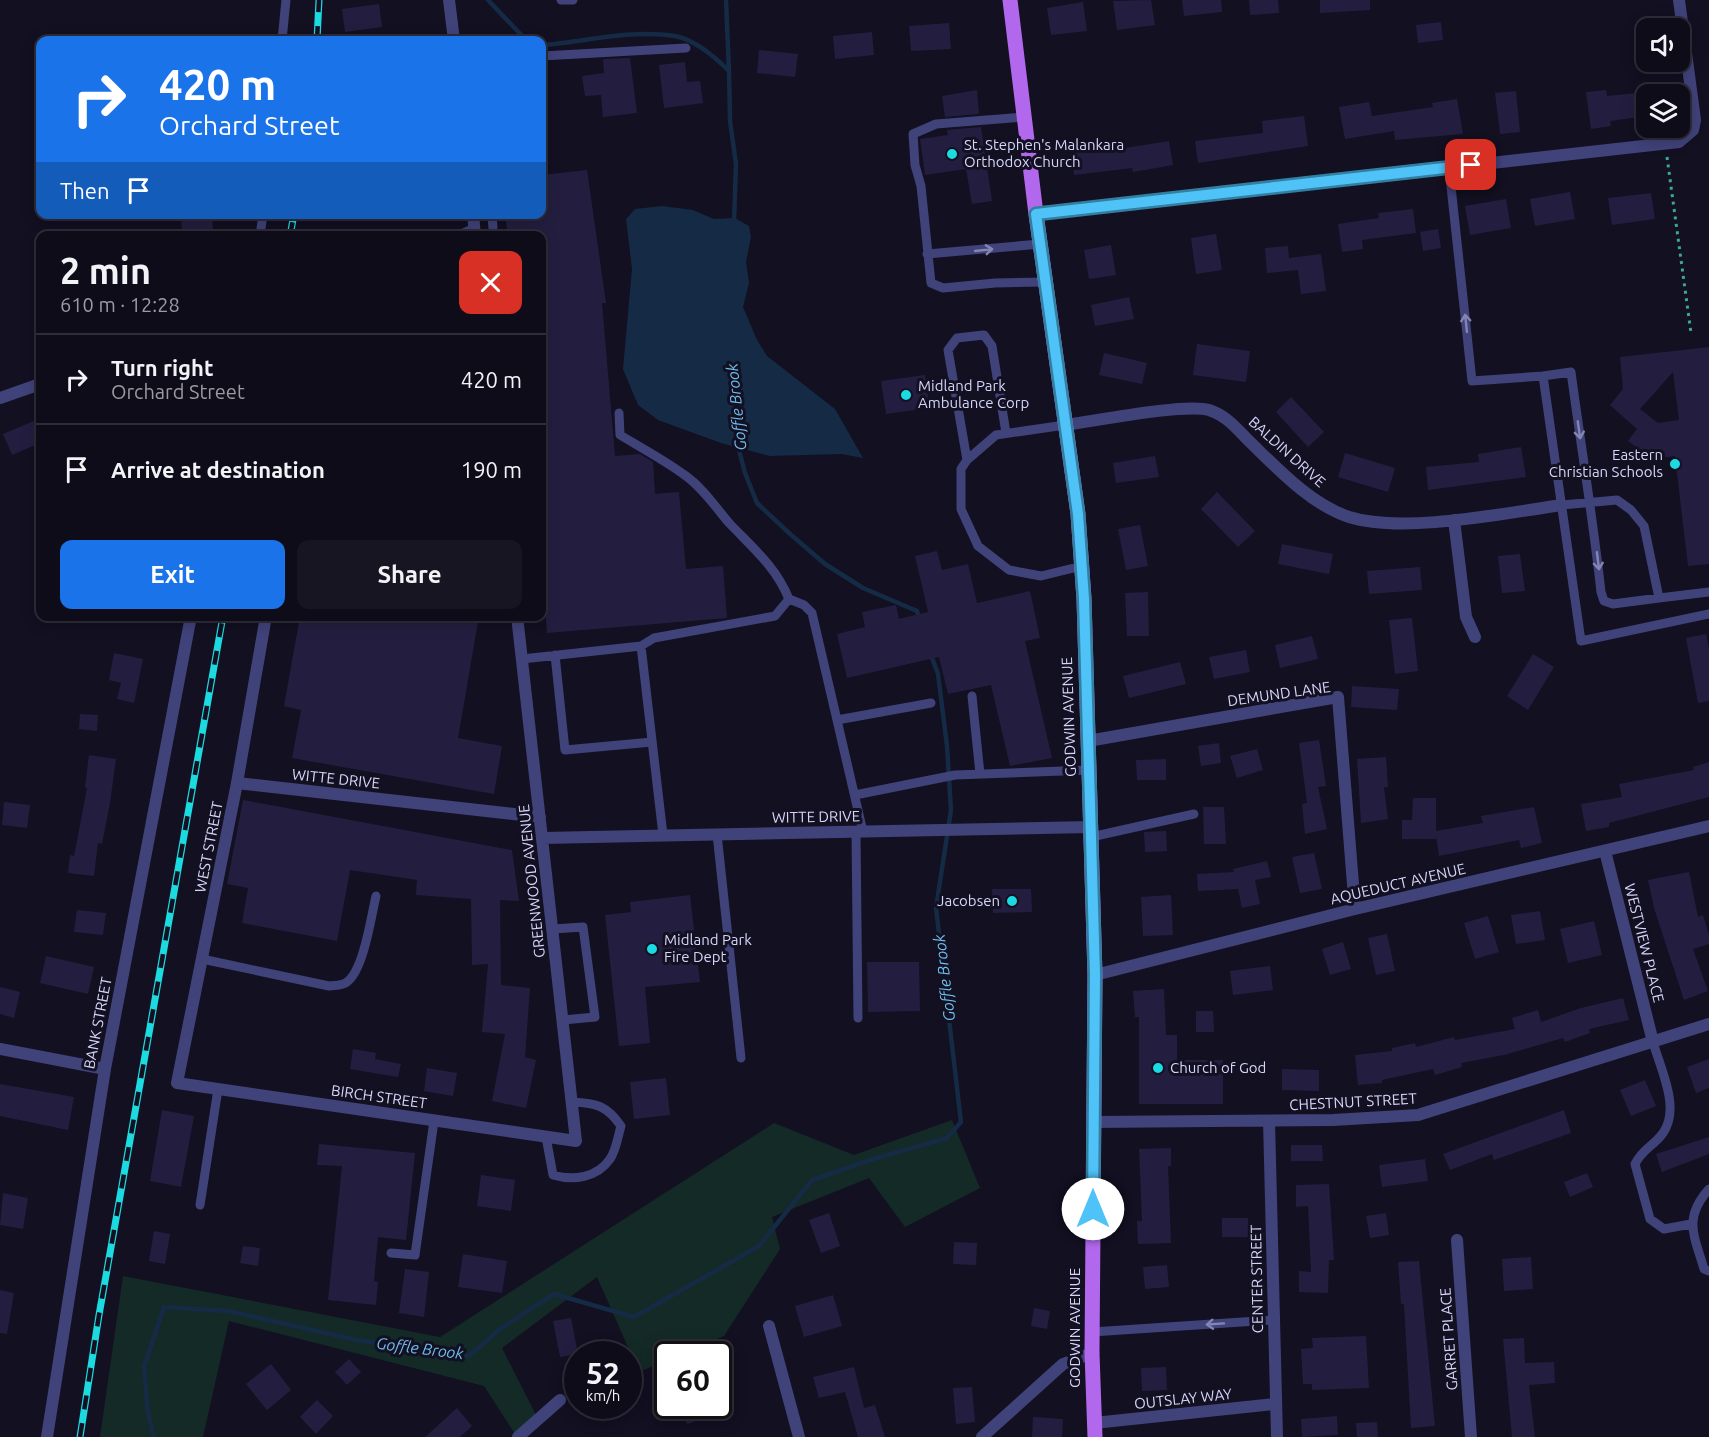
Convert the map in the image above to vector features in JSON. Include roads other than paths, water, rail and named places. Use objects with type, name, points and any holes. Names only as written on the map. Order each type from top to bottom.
[{"type":"main road","name":"GODWIN AVENUE","points":[[1010,0],[1036,214],[1078,514],[1082,566],[1095,975],[1092,1332],[1095,1430]]},
{"type":"street","points":[[449,0],[454,36]]},
{"type":"street","points":[[1036,214],[1679,142],[1688,137],[1693,130],[1695,120],[1679,0]]},
{"type":"street","points":[[0,398],[36,385]]},
{"type":"street","name":"BALDIN DRIVE","points":[[1065,425],[1184,409],[1208,410],[1228,418],[1303,491],[1349,517],[1375,522],[1454,520],[1562,505]]},
{"type":"street","points":[[1454,520],[1466,617],[1475,637]]},
{"type":"street","name":"BANK STREET","points":[[47,1437],[105,1069],[190,621]]},
{"type":"street","name":"WEST STREET","points":[[177,1083],[237,783],[265,621]]},
{"type":"street","name":"GREENWOOD AVENUE","points":[[518,621],[576,1141]]},
{"type":"street","name":"DEMUND LANE","points":[[1088,741],[1338,697],[1354,909]]},
{"type":"street","name":"WITTE DRIVE","points":[[237,783],[540,817]]},
{"type":"street","name":"AQUEDUCT AVENUE","points":[[1095,975],[1354,909],[1709,826]]},
{"type":"street","name":"WITTE DRIVE","points":[[542,838],[860,832],[1091,832]]},
{"type":"street","name":"WESTVIEW PLACE","points":[[1605,851],[1653,1042]]},
{"type":"street","name":"CHESTNUT STREET","points":[[1094,1122],[1269,1121],[1418,1115],[1709,1024]]},
{"type":"street","points":[[0,1049],[105,1069]]},
{"type":"street","name":"BIRCH STREET","points":[[177,1083],[576,1141]]},
{"type":"street","name":"CENTER STREET","points":[[1269,1121],[1277,1437]]},
{"type":"street","name":"GARRET PLACE","points":[[1457,1240],[1471,1437]]},
{"type":"street","points":[[769,1326],[799,1437]]},
{"type":"street","points":[[982,1437],[1063,1364],[1092,1353]]},
{"type":"street","points":[[518,1437],[560,1400]]},
{"type":"street","name":"OUTSLAY WAY","points":[[1095,1430],[1275,1404]]},
{"type":"lane","points":[[282,36],[286,0]]},
{"type":"lane","points":[[561,0],[573,0]]},
{"type":"lane","points":[[546,56],[686,48]]},
{"type":"lane","points":[[1024,117],[936,124],[913,134],[927,254],[931,283],[943,288],[996,283],[1045,282]]},
{"type":"lane","points":[[1449,168],[1472,381],[1571,372],[1604,601],[1613,604],[1709,592]]},
{"type":"lane","points":[[492,219],[493,229]]},
{"type":"lane","points":[[927,254],[1040,244]]},
{"type":"lane","points":[[967,460],[948,350],[957,338],[984,335],[992,346],[1006,433]]},
{"type":"lane","points":[[1543,376],[1581,641],[1709,614]]},
{"type":"lane","points":[[619,413],[620,435],[688,477],[764,557],[783,584],[789,599],[804,605],[812,613],[855,795],[860,832],[858,1018]]},
{"type":"lane","points":[[1065,425],[996,435],[967,460],[961,469],[961,509],[978,546],[1009,570],[1041,576],[1082,566]]},
{"type":"lane","points":[[1562,505],[1617,500],[1639,518],[1644,526],[1659,598]]},
{"type":"lane","points":[[522,659],[641,646],[654,638],[775,616],[789,599]]},
{"type":"lane","points":[[641,646],[663,835]]},
{"type":"lane","points":[[555,655],[565,750],[652,742]]},
{"type":"lane","points":[[972,696],[980,774]]},
{"type":"lane","points":[[837,720],[931,704]]},
{"type":"lane","points":[[855,795],[951,775],[1089,770]]},
{"type":"lane","points":[[1091,832],[1194,814]]},
{"type":"lane","points":[[717,834],[741,1058]]},
{"type":"lane","points":[[202,958],[328,986],[341,985],[349,981],[362,956],[376,896]]},
{"type":"lane","points":[[553,929],[583,927],[595,1017],[563,1020]]},
{"type":"lane","points":[[1653,1042],[1670,1101],[1670,1114],[1663,1133],[1641,1152],[1635,1164],[1650,1219],[1664,1229],[1691,1224]]},
{"type":"lane","points":[[200,1205],[218,1089]]},
{"type":"lane","points":[[546,1137],[553,1175],[566,1179],[594,1175],[611,1159],[621,1126],[609,1110],[572,1102]]},
{"type":"lane","points":[[391,1252],[415,1255],[434,1121]]},
{"type":"lane","points":[[1709,1189],[1697,1203],[1691,1224],[1704,1269],[1709,1271]]},
{"type":"lane","points":[[1092,1332],[1273,1320]]},
{"type":"water","points":[[662,206],[693,210],[714,219],[735,218],[749,226],[751,237],[746,262],[749,283],[743,307],[757,340],[767,356],[835,409],[863,458],[842,454],[770,456],[721,443],[658,420],[638,405],[623,369],[632,269],[626,219],[635,209]]},
{"type":"waterway","name":"Goffle Brook","points":[[488,0],[522,36]]},
{"type":"waterway","points":[[726,0],[729,71]]},
{"type":"waterway","name":"Goffle Brook","points":[[546,45],[625,35],[675,36],[697,45],[729,71],[730,121],[736,164],[734,222]]},
{"type":"waterway","name":"Goffle Brook","points":[[737,442],[745,473],[757,503],[825,564],[863,588],[917,611],[919,619]]},
{"type":"waterway","name":"Goffle Brook","points":[[154,1437],[148,1413],[144,1367],[164,1307],[228,1311],[357,1340],[469,1356],[500,1329],[554,1294],[634,1317],[759,1246],[812,1180],[870,1160],[947,1138],[961,1122],[936,908],[951,810],[947,746],[938,674],[931,655]]},
{"type":"railway","points":[[317,36],[319,0]]},
{"type":"railway","points":[[291,231],[293,219]]},
{"type":"railway","points":[[80,1437],[99,1315],[222,621]]},
{"type":"place","name":"St. Stephen's Malankara Orthodox Church","points":[[952,154]]},
{"type":"place","name":"Midland Park Ambulance Corp","points":[[906,395]]},
{"type":"place","name":"Eastern Christian Schools","points":[[1675,464]]},
{"type":"place","name":"Jacobsen","points":[[1012,901]]},
{"type":"place","name":"Midland Park Fire Dept","points":[[652,949]]},
{"type":"place","name":"Church of God","points":[[1158,1068]]}]
